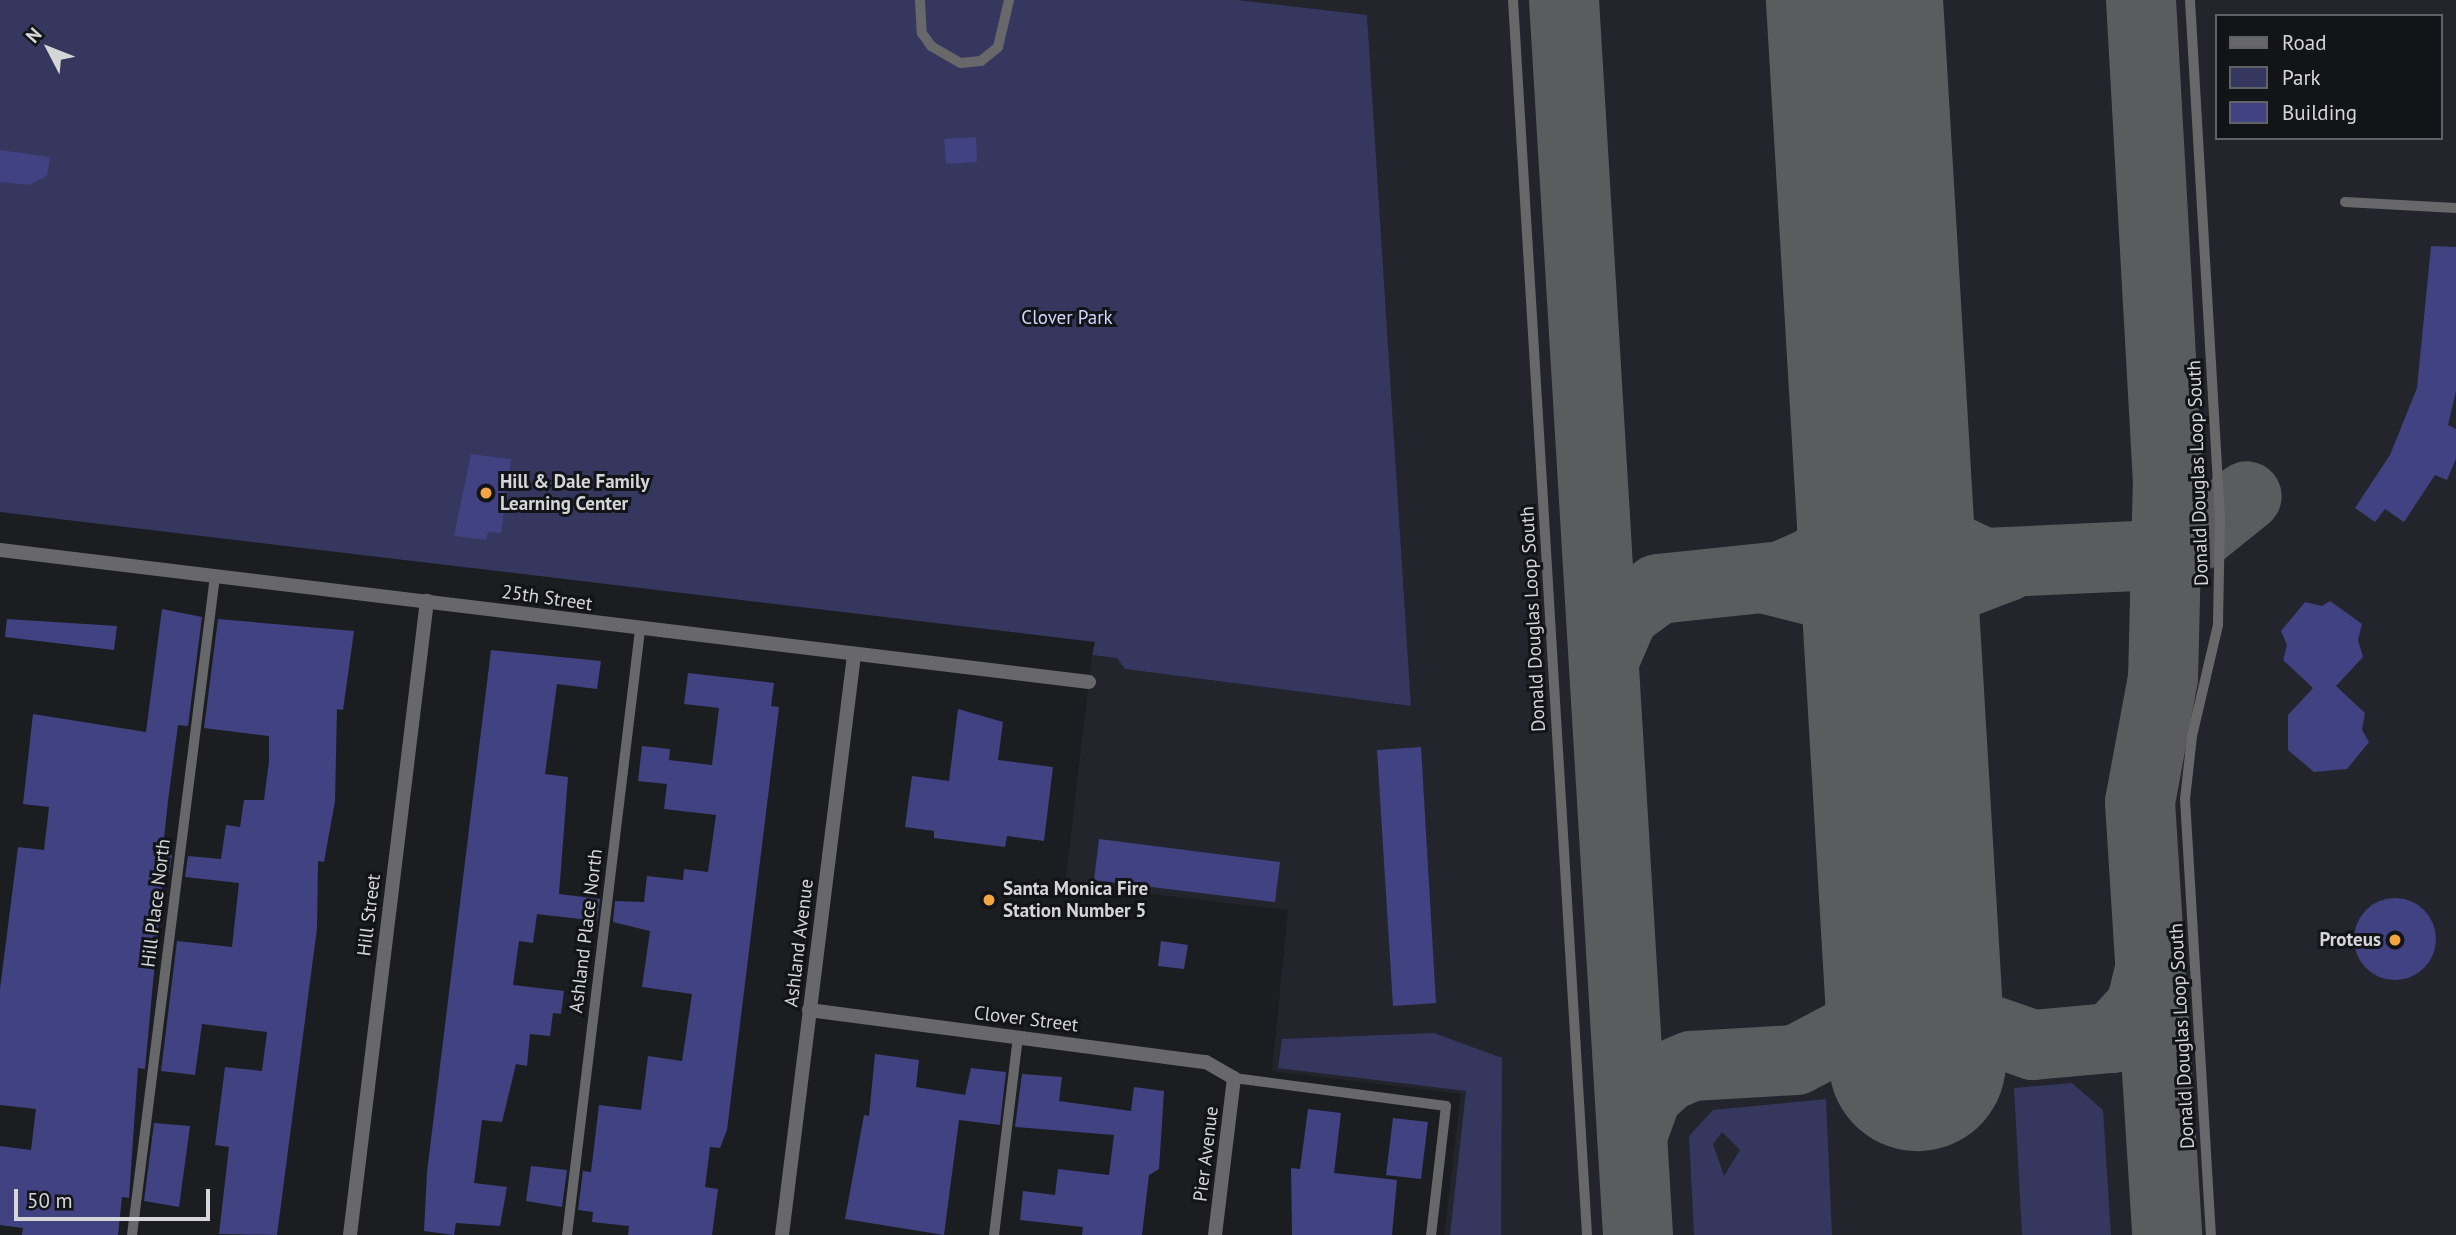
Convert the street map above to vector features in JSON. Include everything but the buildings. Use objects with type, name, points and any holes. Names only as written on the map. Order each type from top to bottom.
[{"type":"street","name":"25th Street","points":[[0,550],[427,600],[640,630],[1088,682]]},
{"type":"street","name":"Hill Street","points":[[350,1235],[427,600]]},
{"type":"street","name":"Ashland Avenue","points":[[782,1235],[854,655]]},
{"type":"street","name":"Clover Street","points":[[809,1010],[1206,1062],[1234,1078]]},
{"type":"street","name":"Pier Avenue","points":[[1215,1235],[1234,1078]]},
{"type":"lane","points":[[920,0],[922,33],[931,46],[961,63],[981,61],[998,47],[1009,0]]},
{"type":"lane","name":"Donald Douglas Loop South","points":[[1513,0],[1587,1235]]},
{"type":"lane","name":"Donald Douglas Loop South","points":[[2190,0],[2220,518],[2218,625],[2190,747],[2185,799],[2211,1235]]},
{"type":"lane","points":[[2345,202],[2456,208]]},
{"type":"lane","name":"Hill Place North","points":[[132,1235],[215,576]]},
{"type":"lane","name":"Ashland Place North","points":[[567,1235],[640,630]]},
{"type":"lane","points":[[994,1235],[1017,1038]]},
{"type":"lane","points":[[1234,1078],[1446,1106],[1431,1235]]},
{"type":"shaded area","points":[[1238,0],[2456,0],[2456,1235],[1444,1235],[1461,1094],[1272,1071],[1288,910],[1065,884],[1092,655],[1117,658],[1125,669],[1411,706],[1367,15]]},
{"type":"green space","name":"Clover Park","points":[[0,0],[1238,0],[1367,15],[1411,706],[1125,669],[1117,658],[1092,655],[1095,642],[0,512]]},
{"type":"green space","points":[[1434,1033],[1502,1058],[1501,1235],[1450,1235],[1466,1091],[1278,1068],[1282,1039]]},
{"type":"green space","points":[[2072,1083],[2103,1110],[2111,1235],[2022,1235],[2014,1088]]},
{"type":"green space","points":[[1826,1099],[1832,1235],[1694,1235],[1689,1136],[1713,1110]],"holes":[[[1722,1132],[1740,1150],[1724,1176],[1713,1144]]]},
{"type":"taxiway","points":[[1564,0],[1638,1235]]},
{"type":"taxiway","points":[[2141,0],[2168,476],[2163,678],[2140,802],[2167,1235]]},
{"type":"taxiway","points":[[1881,444],[1905,510],[1935,540],[1984,563],[2159,555],[2196,537],[2247,496]]},
{"type":"taxiway","points":[[1606,656],[1624,614],[1658,589],[1782,576],[1816,561],[1855,521],[1881,444]]},
{"type":"taxiway","points":[[1897,712],[1902,666],[1919,623],[1955,586],[2008,566]]},
{"type":"taxiway","points":[[1767,579],[1822,593],[1844,608],[1875,646],[1897,712]]},
{"type":"taxiway","points":[[1632,1136],[1647,1095],[1668,1076],[1692,1066],[1796,1060],[1849,1032],[1888,986],[1910,936]]},
{"type":"taxiway","points":[[1912,964],[1925,983],[1981,1027],[2033,1045],[2112,1038],[2141,1006],[2150,971]]},
{"type":"runway","points":[[1854,0],[1917,1062]]},
{"type":"place","name":"Hill & Dale Family Learning Center","points":[[486,493]]},
{"type":"place","name":"Santa Monica Fire Station Number 5","points":[[989,900]]},
{"type":"place","name":"Proteus","points":[[2395,940]]}]
